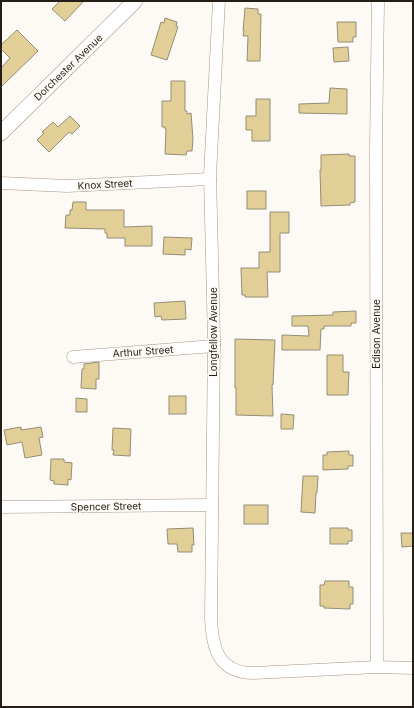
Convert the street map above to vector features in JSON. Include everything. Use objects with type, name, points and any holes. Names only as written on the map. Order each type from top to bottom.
[{"type":"street","name":"Dorchester Avenue","points":[[1,133],[136,1]]},
{"type":"street","name":"Longfellow Avenue","points":[[219,1],[210,179],[214,346],[212,632],[215,648],[222,660],[228,666],[234,670],[247,673],[377,667]]},
{"type":"street","name":"Edison Avenue","points":[[377,667],[376,148],[378,1]]},
{"type":"street","name":"Knox Street","points":[[1,183],[67,186],[210,179]]},
{"type":"street","name":"Arthur Street","points":[[73,357],[214,346]]},
{"type":"street","name":"Spencer Street","points":[[1,507],[212,505]]},
{"type":"street","points":[[377,667],[413,668]]},
{"type":"building","points":[[60,1],[84,1],[65,21],[52,9]]},
{"type":"building","points":[[245,8],[258,9],[258,14],[261,14],[260,61],[247,61],[248,36],[243,36]]},
{"type":"building","points":[[165,18],[177,22],[176,26],[178,27],[167,60],[151,55],[161,22],[164,23]]},
{"type":"building","points":[[337,22],[356,22],[356,37],[353,37],[353,42],[338,42]]},
{"type":"building","points":[[17,30],[38,51],[1,87],[1,68],[10,58],[1,49],[1,45]]},
{"type":"building","points":[[348,47],[349,61],[334,62],[333,48]]},
{"type":"building","points":[[171,81],[185,81],[185,111],[187,111],[187,114],[191,113],[193,139],[192,151],[187,151],[186,155],[165,154],[166,129],[165,127],[162,127],[162,101],[171,101]]},
{"type":"building","points":[[330,88],[347,89],[347,114],[299,113],[299,104],[329,103]]},
{"type":"building","points":[[256,99],[270,99],[270,141],[252,141],[252,130],[246,130],[246,116],[256,116]]},
{"type":"building","points":[[70,116],[80,126],[72,134],[69,132],[49,152],[37,140],[44,133],[42,132],[53,122],[58,127]]},
{"type":"building","points":[[349,154],[349,156],[355,156],[355,202],[350,203],[350,205],[321,206],[321,155]]},
{"type":"building","points":[[247,191],[266,191],[266,209],[247,209]]},
{"type":"building","points":[[73,202],[86,202],[86,210],[124,210],[124,227],[152,226],[152,246],[125,246],[125,238],[107,238],[105,229],[65,228],[66,215],[70,215]]},
{"type":"building","points":[[270,212],[289,212],[289,233],[280,233],[280,272],[267,272],[268,297],[245,297],[245,295],[242,295],[241,268],[259,268],[259,252],[270,252]]},
{"type":"building","points":[[164,237],[192,238],[191,250],[185,249],[185,255],[163,254]]},
{"type":"building","points":[[185,301],[186,319],[162,320],[161,316],[155,317],[154,303]]},
{"type":"building","points":[[356,311],[356,323],[351,323],[351,326],[324,326],[324,329],[321,329],[320,350],[282,350],[282,335],[309,336],[308,326],[292,326],[292,316],[333,315],[333,312]]},
{"type":"building","points":[[235,339],[275,340],[272,385],[273,416],[236,415]]},
{"type":"building","points":[[327,355],[343,355],[343,372],[349,372],[348,395],[327,395]]},
{"type":"building","points":[[99,362],[99,379],[96,379],[96,389],[81,388],[82,369],[84,369],[84,364]]},
{"type":"building","points":[[169,396],[186,396],[186,414],[169,414]]},
{"type":"building","points":[[76,398],[87,399],[87,412],[76,412]]},
{"type":"building","points":[[281,414],[294,415],[293,429],[281,429]]},
{"type":"building","points":[[21,427],[21,430],[41,427],[43,437],[39,438],[42,455],[25,458],[22,442],[7,445],[4,430]]},
{"type":"building","points":[[113,428],[131,429],[130,456],[113,455]]},
{"type":"building","points":[[349,451],[349,455],[353,455],[353,466],[348,466],[348,469],[323,470],[323,455],[327,455],[327,452]]},
{"type":"building","points":[[51,459],[64,459],[64,462],[72,463],[71,480],[68,479],[68,485],[54,484],[54,481],[50,480]]},
{"type":"building","points":[[303,476],[318,476],[315,513],[301,512]]},
{"type":"building","points":[[244,505],[268,505],[268,524],[244,524]]},
{"type":"building","points":[[193,528],[194,545],[192,545],[192,552],[178,552],[177,544],[168,544],[167,529]]},
{"type":"building","points":[[330,528],[348,528],[348,530],[352,530],[352,541],[348,541],[348,544],[330,544]]},
{"type":"building","points":[[401,533],[413,533],[413,546],[402,547]]},
{"type":"building","points":[[325,581],[349,581],[349,587],[353,587],[353,604],[350,604],[350,609],[324,608],[324,606],[320,606],[320,585],[324,585]]}]
